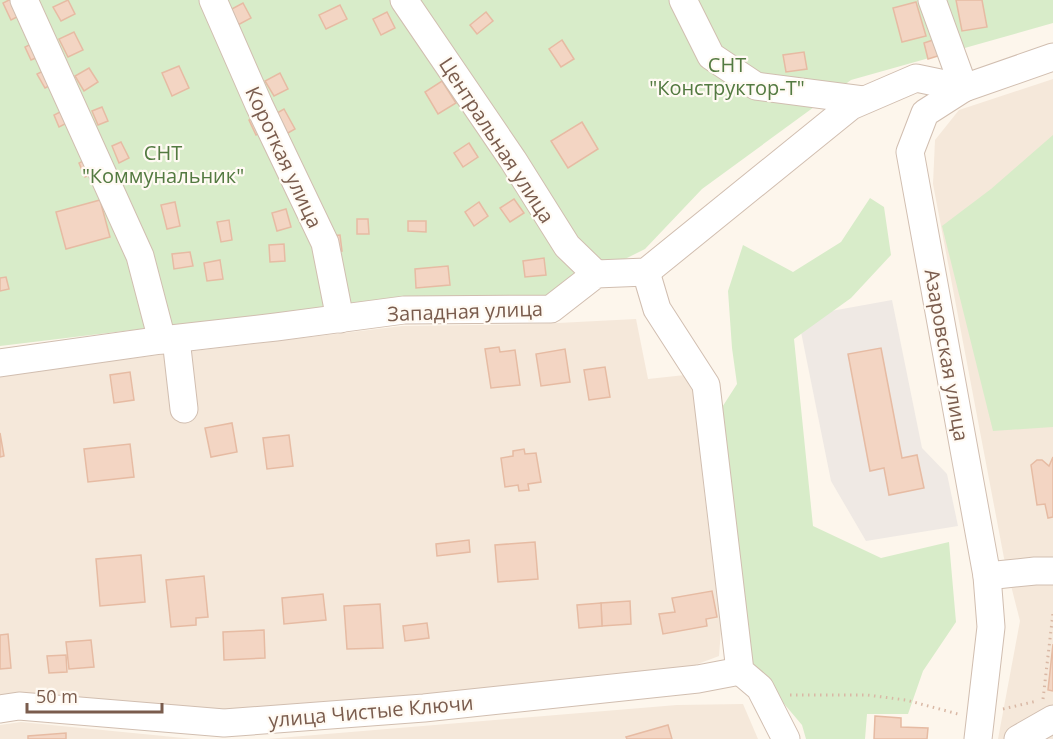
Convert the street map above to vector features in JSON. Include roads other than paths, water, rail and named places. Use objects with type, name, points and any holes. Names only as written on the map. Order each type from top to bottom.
[{"type":"street","points":[[24,0],[140,256],[169,339],[184,409]]},
{"type":"street","name":"Короткая улица","points":[[213,0],[324,243],[340,320]]},
{"type":"street","name":"Центральная улица","points":[[404,0],[513,160],[567,246],[596,274]]},
{"type":"street","points":[[683,0],[711,56],[756,86],[863,100]]},
{"type":"street","points":[[932,0],[964,87]]},
{"type":"street","name":"Азаровская улица","points":[[980,727],[991,627],[987,576],[910,152],[925,113],[964,87],[1053,57]]},
{"type":"street","points":[[596,274],[646,272],[851,106],[916,78],[964,87]]},
{"type":"street","points":[[646,272],[657,309],[706,385],[740,671],[760,688],[786,739]]},
{"type":"street","name":"Западная улица","points":[[0,363],[169,339],[340,320],[404,310],[551,309],[596,274]]},
{"type":"street","points":[[987,576],[1053,571]]},
{"type":"street","name":"улица Чистые Ключи","points":[[0,709],[19,706],[224,723],[436,707],[698,679],[740,671]]},
{"type":"park label","name":"СНТ \"Конструктор-Т\"","points":[[727,76]]},
{"type":"park label","name":"СНТ \"Коммунальник\"","points":[[163,164]]}]
